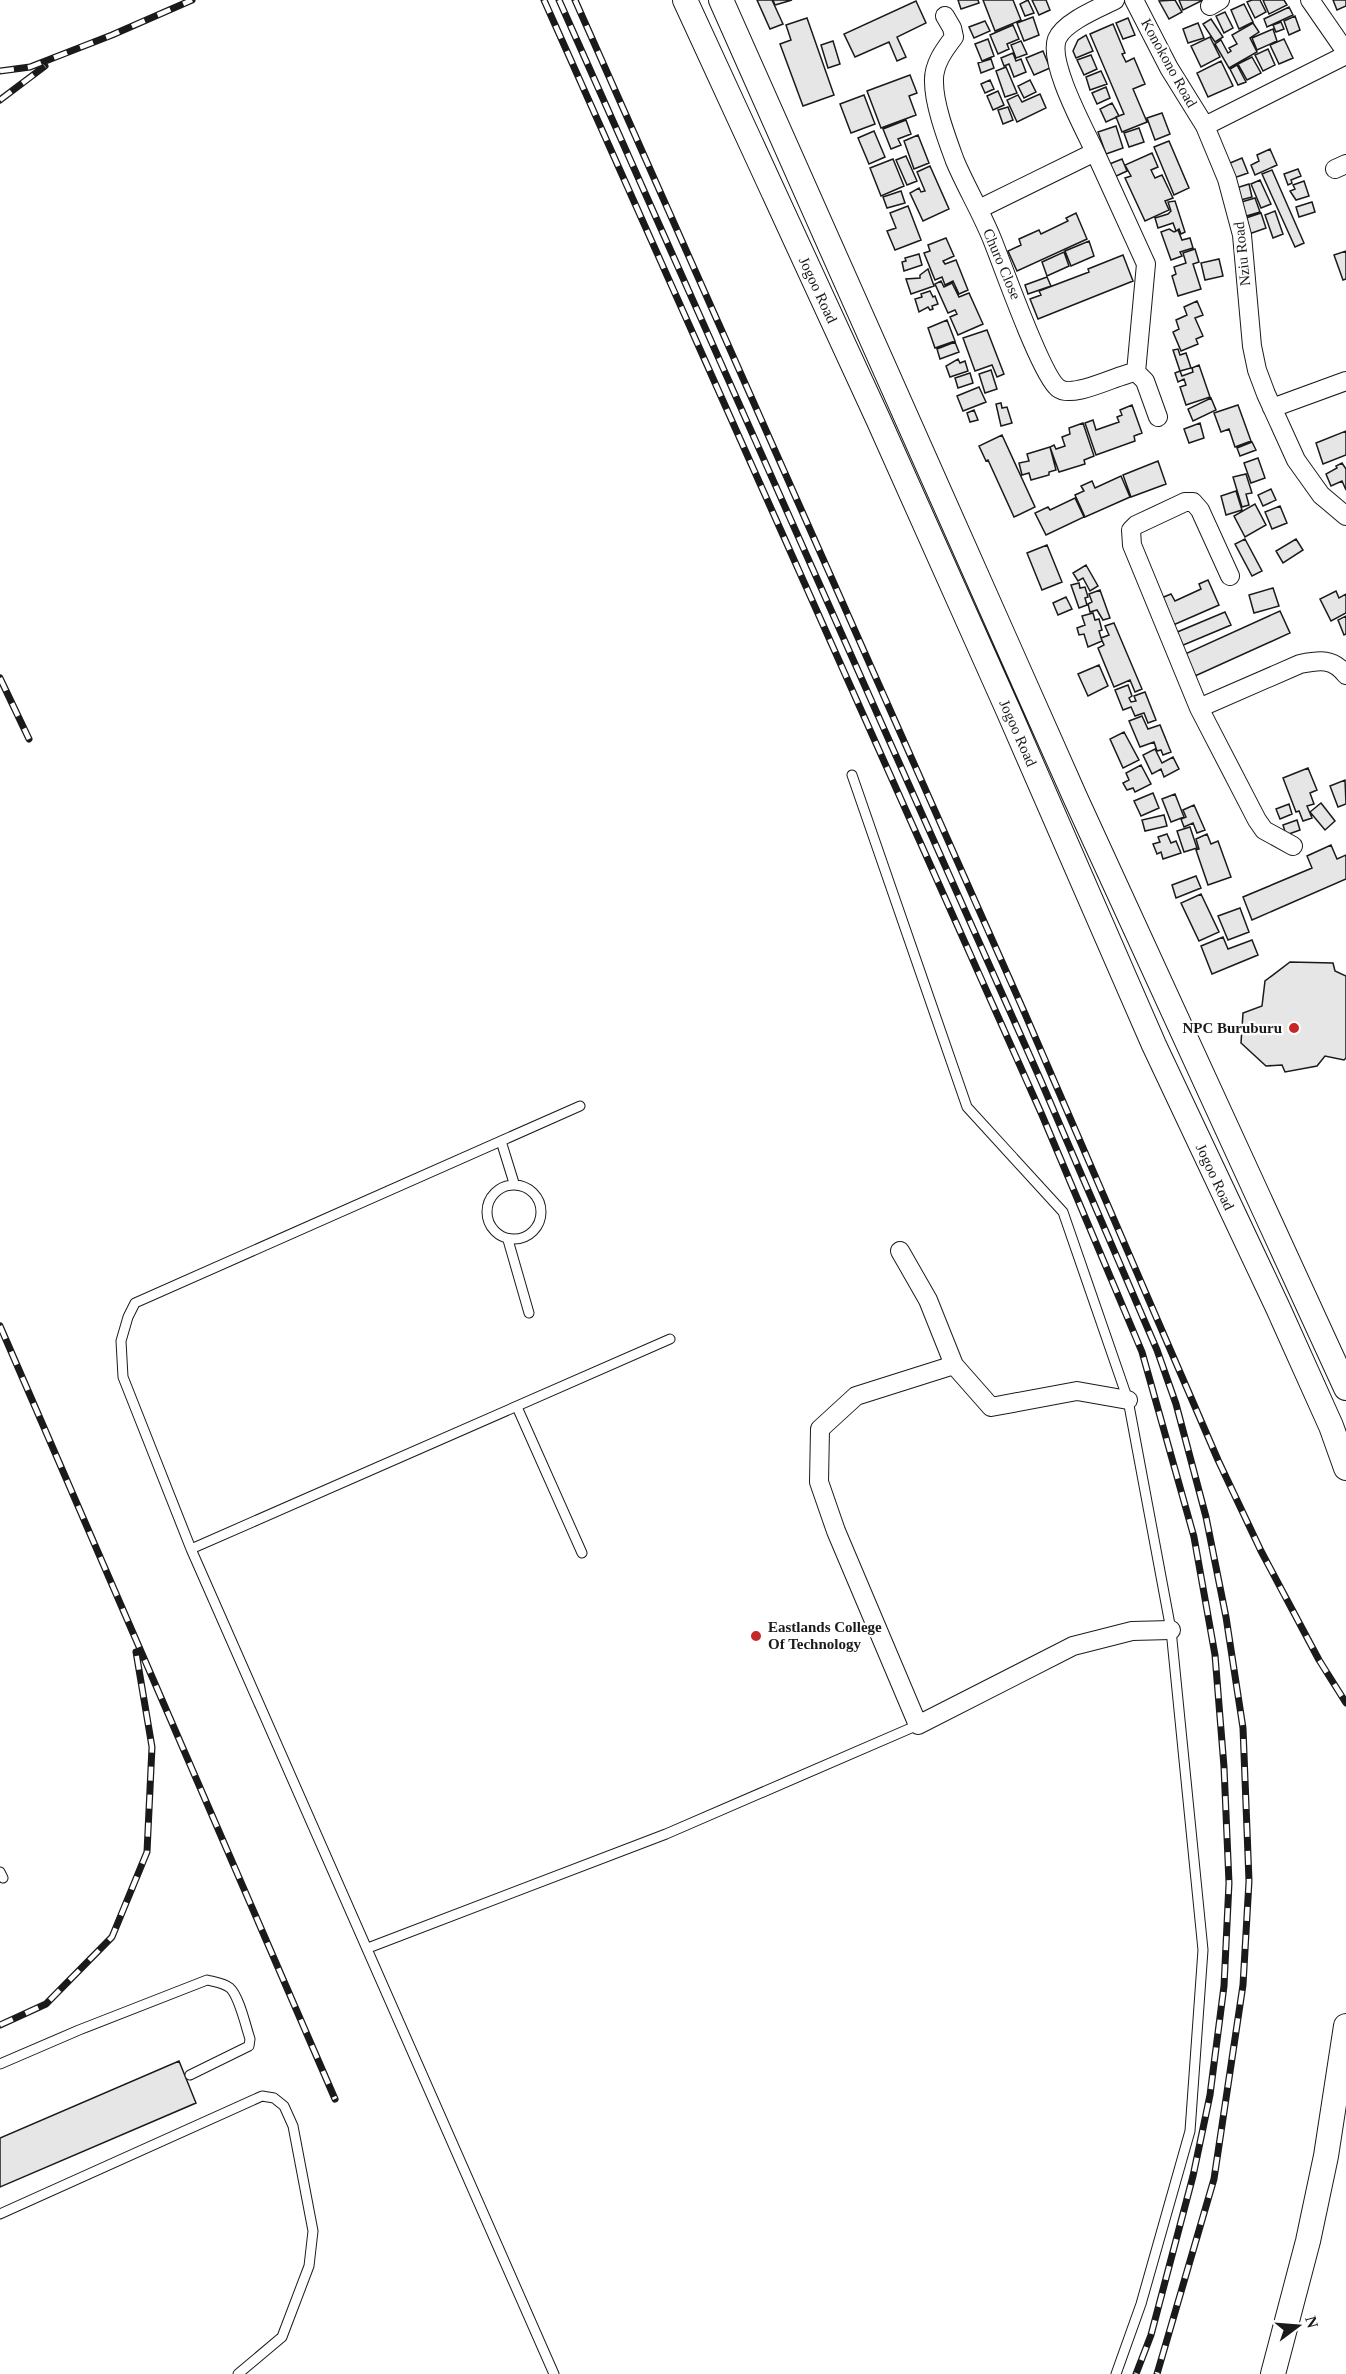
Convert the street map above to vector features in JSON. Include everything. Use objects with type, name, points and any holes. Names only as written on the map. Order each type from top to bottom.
[{"type":"main road","name":"Jogoo Road","points":[[685,0],[873,409],[1018,731],[1154,1045],[1278,1308],[1331,1426],[1346,1467]]},
{"type":"main road","name":"Jogoo Road","points":[[721,0],[1075,797],[1346,1388]]},
{"type":"main road","points":[[1275,2373],[1313,2220],[1326,2156],[1346,2026]]},
{"type":"street","points":[[1115,0],[1074,22],[1062,32],[1057,39],[1055,51],[1061,75],[1146,264],[1136,372],[1145,381],[1158,417]]},
{"type":"street","name":"Konokono Road","points":[[1134,0],[1169,68],[1205,126]]},
{"type":"street","points":[[1205,126],[1346,53],[1310,0]]},
{"type":"street","name":"Churo Close","points":[[945,16],[954,37],[935,71],[936,94],[956,162],[979,209],[1043,363],[1058,388],[1065,392],[1073,392],[1136,372]]},
{"type":"street","name":"Nziu Road","points":[[1205,126],[1227,179],[1237,211],[1242,235],[1252,346],[1257,370],[1296,460],[1321,495],[1346,516]]},
{"type":"street","points":[[979,209],[1095,152]]},
{"type":"street","points":[[1272,408],[1346,381]]},
{"type":"street","points":[[1230,576],[1200,510],[1193,502],[1185,502],[1136,525],[1131,530],[1132,545],[1199,708],[1257,820],[1264,830],[1293,846]]},
{"type":"street","points":[[1199,708],[1300,664],[1318,660],[1331,662],[1339,666],[1346,675]]},
{"type":"street","points":[[900,1251],[928,1300],[954,1365],[991,1407],[1077,1391],[1128,1400]]},
{"type":"street","points":[[954,1365],[856,1396],[820,1429],[819,1482],[836,1531],[918,1725],[1073,1646],[1132,1631],[1171,1629]]},
{"type":"lane","points":[[852,774],[967,1107],[1064,1212],[1128,1400],[1171,1629],[1203,1950],[1190,2131],[1142,2304],[1116,2374]]},
{"type":"lane","points":[[554,2374],[192,1549],[123,1377],[121,1341],[135,1303],[580,1106]]},
{"type":"lane","points":[[501,1141],[514,1183]]},
{"type":"lane","points":[[514,1183],[532,1190],[542,1206],[540,1224],[526,1238],[508,1240],[491,1229],[485,1209],[495,1191],[514,1183]]},
{"type":"lane","points":[[508,1240],[529,1313]]},
{"type":"lane","points":[[192,1549],[670,1339]]},
{"type":"lane","points":[[517,1407],[582,1553]]},
{"type":"lane","points":[[368,1948],[666,1834],[918,1725]]},
{"type":"lane","points":[[0,2064],[207,1980],[218,1982],[229,1987],[234,1993],[250,2039],[249,2046],[190,2075]]},
{"type":"lane","points":[[0,2214],[262,2096],[274,2097],[284,2106],[293,2126],[313,2231],[309,2266],[282,2337],[238,2374]]},
{"type":"building","points":[[757,0],[772,0],[783,24],[770,29]]},
{"type":"building","points":[[773,0],[792,0],[775,5]]},
{"type":"building","points":[[958,0],[978,0],[979,3],[961,9]]},
{"type":"building","points":[[983,0],[1013,0],[1021,20],[995,31]]},
{"type":"building","points":[[1028,0],[1034,13],[1025,16],[1020,4]]},
{"type":"building","points":[[1032,0],[1046,0],[1050,10],[1039,15]]},
{"type":"building","points":[[1175,0],[1182,12],[1169,19],[1159,1]]},
{"type":"building","points":[[1179,0],[1203,0],[1183,10]]},
{"type":"building","points":[[1260,0],[1266,12],[1255,18],[1247,2]]},
{"type":"building","points":[[1263,0],[1284,0],[1287,5],[1269,14]]},
{"type":"building","points":[[1333,0],[1346,0],[1346,6],[1337,10]]},
{"type":"building","points":[[916,1],[926,23],[897,37],[906,57],[897,61],[889,42],[855,57],[844,34]]},
{"type":"building","points":[[1244,4],[1253,22],[1239,29],[1231,10]]},
{"type":"building","points":[[1289,7],[1293,15],[1267,27],[1264,19]]},
{"type":"building","points":[[1225,12],[1233,28],[1224,33],[1216,16]]},
{"type":"building","points":[[1295,16],[1300,30],[1289,35],[1284,21]]},
{"type":"building","points":[[1033,17],[1039,35],[1024,41],[1017,23]]},
{"type":"building","points":[[807,18],[834,95],[803,106],[780,44],[791,40],[786,25]]},
{"type":"building","points":[[1128,18],[1135,35],[1123,39],[1116,23]]},
{"type":"building","points":[[1211,19],[1223,37],[1215,42],[1203,24]]},
{"type":"building","points":[[985,21],[990,31],[974,38],[969,27]]},
{"type":"building","points":[[1281,22],[1284,29],[1276,32],[1273,25]]},
{"type":"building","points":[[1198,23],[1204,38],[1188,43],[1183,29]]},
{"type":"building","points":[[1253,23],[1259,32],[1250,38],[1257,52],[1229,68],[1215,44],[1221,40],[1228,53],[1231,51],[1229,48],[1237,44],[1232,35]]},
{"type":"building","points":[[1113,24],[1125,53],[1122,54],[1126,62],[1134,58],[1145,84],[1133,89],[1147,122],[1122,132],[1116,117],[1124,114],[1090,34]]},
{"type":"building","points":[[1013,25],[1019,39],[1007,44],[1009,49],[998,54],[990,35]]},
{"type":"building","points":[[1273,29],[1277,41],[1257,50],[1252,38]]},
{"type":"building","points":[[1086,35],[1093,51],[1076,58],[1073,51],[1078,40]]},
{"type":"building","points":[[1210,37],[1220,57],[1201,67],[1191,46]]},
{"type":"building","points":[[988,39],[994,56],[982,61],[975,44]]},
{"type":"building","points":[[1284,39],[1293,58],[1279,64],[1270,45]]},
{"type":"building","points":[[833,41],[840,64],[828,68],[821,45]]},
{"type":"building","points":[[1021,41],[1027,54],[1016,58],[1011,45]]},
{"type":"building","points":[[1268,49],[1275,65],[1263,71],[1255,55]]},
{"type":"building","points":[[1043,51],[1050,68],[1034,75],[1026,58]]},
{"type":"building","points":[[1013,53],[1016,61],[1021,59],[1026,72],[1014,77],[1009,64],[1004,66],[1001,58]]},
{"type":"building","points":[[1091,55],[1097,69],[1084,75],[1077,60]]},
{"type":"building","points":[[1252,57],[1261,73],[1247,80],[1238,64]]},
{"type":"building","points":[[991,59],[994,68],[981,73],[978,63]]},
{"type":"building","points":[[1221,61],[1233,86],[1208,97],[1197,73]]},
{"type":"building","points":[[1237,65],[1246,82],[1238,85],[1230,69]]},
{"type":"building","points":[[1006,67],[1017,93],[1005,97],[996,71]]},
{"type":"building","points":[[1101,71],[1107,84],[1090,90],[1086,77]]},
{"type":"building","points":[[910,75],[917,93],[909,96],[916,115],[881,128],[867,91]]},
{"type":"building","points":[[990,80],[994,89],[985,93],[981,84]]},
{"type":"building","points":[[1030,80],[1036,92],[1024,98],[1018,86]]},
{"type":"building","points":[[1106,87],[1110,98],[1097,104],[1092,93]]},
{"type":"building","points":[[998,91],[1004,105],[993,110],[987,96]]},
{"type":"building","points":[[1040,94],[1046,108],[1017,122],[1007,100],[1018,95],[1022,102]]},
{"type":"building","points":[[864,95],[875,124],[851,133],[840,104]]},
{"type":"building","points":[[1112,103],[1119,116],[1106,122],[1100,109]]},
{"type":"building","points":[[1008,107],[1013,120],[1003,124],[998,110]]},
{"type":"building","points":[[1162,113],[1170,134],[1155,140],[1147,118]]},
{"type":"building","points":[[906,120],[911,134],[898,139],[901,145],[891,149],[883,129]]},
{"type":"building","points":[[1116,126],[1123,148],[1106,154],[1098,132]]},
{"type":"building","points":[[1139,128],[1144,142],[1129,147],[1124,133]]},
{"type":"building","points":[[874,131],[885,157],[869,164],[858,138]]},
{"type":"building","points":[[918,135],[929,163],[914,169],[904,141]]},
{"type":"building","points":[[1169,141],[1189,188],[1174,195],[1154,147]]},
{"type":"building","points":[[1270,149],[1277,165],[1255,175],[1251,165],[1259,161],[1257,155]]},
{"type":"building","points":[[1152,153],[1158,167],[1151,170],[1155,178],[1162,175],[1173,198],[1165,201],[1169,210],[1145,221],[1125,178],[1131,176],[1125,165]]},
{"type":"building","points":[[906,156],[917,181],[907,185],[896,160]]},
{"type":"building","points":[[1242,158],[1248,173],[1231,179],[1230,163]]},
{"type":"building","points":[[893,159],[904,186],[881,196],[870,168]]},
{"type":"building","points":[[1122,159],[1127,171],[1112,178],[1107,165]]},
{"type":"building","points":[[930,166],[949,209],[923,221],[910,193],[919,188],[921,192],[925,191],[917,172]]},
{"type":"building","points":[[1298,169],[1301,176],[1291,180],[1292,183],[1288,185],[1284,174]]},
{"type":"building","points":[[1272,170],[1304,243],[1295,247],[1262,174]]},
{"type":"building","points":[[1260,180],[1271,204],[1261,208],[1251,184]]},
{"type":"building","points":[[1304,181],[1309,196],[1296,200],[1290,191],[1295,189],[1293,185]]},
{"type":"building","points":[[1249,184],[1252,197],[1237,201],[1233,189]]},
{"type":"building","points":[[901,191],[905,203],[887,208],[883,197]]},
{"type":"building","points":[[1255,198],[1260,212],[1243,217],[1238,203]]},
{"type":"building","points":[[1175,201],[1185,232],[1181,234],[1179,229],[1176,231],[1173,223],[1158,228],[1155,218],[1168,214],[1171,211],[1168,202]]},
{"type":"building","points":[[1312,202],[1315,212],[1299,217],[1296,207]]},
{"type":"building","points":[[908,206],[921,240],[895,250],[887,231],[896,228],[890,213]]},
{"type":"building","points":[[1275,211],[1283,234],[1273,238],[1265,215]]},
{"type":"building","points":[[1076,213],[1087,239],[1017,271],[1008,251],[1021,245],[1019,239],[1039,230],[1041,234],[1068,221],[1066,218]]},
{"type":"building","points":[[1261,213],[1266,228],[1249,234],[1243,219]]},
{"type":"building","points":[[1169,229],[1174,232],[1178,230],[1182,240],[1190,238],[1193,248],[1180,252],[1182,256],[1171,260],[1161,232]]},
{"type":"building","points":[[946,238],[954,256],[943,261],[945,264],[956,260],[968,290],[959,294],[953,281],[945,285],[942,277],[935,280],[924,253],[930,251],[928,245]]},
{"type":"building","points":[[1089,241],[1094,256],[1071,266],[1065,251]]},
{"type":"building","points":[[1195,249],[1199,262],[1193,264],[1201,289],[1178,296],[1172,276],[1176,274],[1174,267],[1186,263],[1183,253]]},
{"type":"building","points":[[1346,251],[1346,279],[1343,280],[1334,255]]},
{"type":"building","points":[[1064,252],[1069,266],[1047,276],[1042,262]]},
{"type":"building","points":[[919,254],[922,265],[904,271],[902,262],[906,261],[905,258]]},
{"type":"building","points":[[1123,255],[1133,281],[1038,319],[1030,299],[1041,295],[1039,291],[1089,272],[1088,269]]},
{"type":"building","points":[[1219,259],[1223,276],[1205,280],[1201,263]]},
{"type":"building","points":[[928,269],[934,286],[911,294],[906,279],[920,278],[920,275]]},
{"type":"building","points":[[1047,277],[1051,286],[1028,294],[1025,285]]},
{"type":"building","points":[[941,281],[944,287],[952,283],[959,297],[969,293],[983,324],[958,335],[950,317],[957,314],[955,310],[948,313],[935,284]]},
{"type":"building","points":[[930,291],[938,304],[932,306],[933,309],[930,310],[928,307],[919,312],[915,299]]},
{"type":"building","points":[[1197,301],[1203,315],[1195,318],[1203,336],[1196,339],[1198,344],[1181,351],[1173,332],[1179,329],[1176,320],[1187,315],[1184,307]]},
{"type":"building","points":[[947,320],[955,341],[935,348],[928,328]]},
{"type":"building","points":[[987,330],[1004,374],[997,377],[992,365],[975,371],[963,338]]},
{"type":"building","points":[[955,342],[959,352],[940,359],[937,349]]},
{"type":"building","points":[[1178,349],[1180,355],[1186,353],[1191,368],[1180,371],[1173,350]]},
{"type":"building","points":[[958,359],[960,363],[965,361],[968,371],[950,377],[946,366]]},
{"type":"building","points":[[1199,365],[1210,397],[1186,405],[1180,387],[1186,385],[1184,379],[1178,382],[1175,373],[1180,371],[1182,376],[1193,372],[1192,368]]},
{"type":"building","points":[[991,370],[997,389],[985,393],[979,374]]},
{"type":"building","points":[[970,373],[973,383],[958,388],[955,378]]},
{"type":"building","points":[[979,387],[986,402],[963,411],[957,396]]},
{"type":"building","points":[[1211,398],[1216,410],[1193,421],[1188,409]]},
{"type":"building","points":[[1001,403],[1002,408],[1007,407],[1012,423],[1001,426],[996,404]]},
{"type":"building","points":[[1132,405],[1142,433],[1134,436],[1135,441],[1096,455],[1085,423],[1093,420],[1096,430],[1119,422],[1117,417],[1122,415],[1120,410]]},
{"type":"building","points":[[1238,405],[1251,441],[1235,447],[1229,429],[1221,432],[1214,413]]},
{"type":"building","points":[[974,410],[978,420],[970,422],[967,413]]},
{"type":"building","points":[[1083,423],[1094,456],[1084,460],[1085,464],[1059,472],[1050,447],[1054,445],[1056,449],[1065,446],[1062,437],[1070,434],[1069,428]]},
{"type":"building","points":[[1200,423],[1204,438],[1189,443],[1184,429]]},
{"type":"building","points":[[1346,431],[1346,455],[1323,464],[1316,443]]},
{"type":"building","points":[[1002,435],[1035,507],[1014,517],[988,460],[986,461],[979,446]]},
{"type":"building","points":[[1252,442],[1256,450],[1240,456],[1237,448]]},
{"type":"building","points":[[1050,447],[1056,470],[1049,472],[1049,475],[1031,480],[1029,473],[1022,475],[1019,463],[1029,461],[1027,454]]},
{"type":"building","points":[[1258,458],[1265,478],[1251,483],[1244,463]]},
{"type":"building","points":[[1158,461],[1166,484],[1131,497],[1123,475]]},
{"type":"building","points":[[1342,463],[1346,469],[1346,490],[1342,481],[1331,486],[1326,474]]},
{"type":"building","points":[[1246,474],[1252,493],[1246,494],[1249,505],[1242,507],[1233,477]]},
{"type":"building","points":[[1121,476],[1130,497],[1085,517],[1075,495],[1084,491],[1081,486],[1092,481],[1095,488]]},
{"type":"building","points":[[1271,489],[1276,500],[1263,506],[1258,495]]},
{"type":"building","points":[[1236,491],[1242,510],[1226,515],[1221,496]]},
{"type":"building","points":[[1075,498],[1084,517],[1046,535],[1035,513],[1048,507],[1050,510]]},
{"type":"building","points":[[1255,504],[1266,525],[1245,537],[1234,516]]},
{"type":"building","points":[[1280,506],[1287,523],[1272,529],[1265,512]]},
{"type":"building","points":[[1245,539],[1262,571],[1252,576],[1235,544]]},
{"type":"building","points":[[1296,539],[1303,550],[1283,563],[1276,551]]},
{"type":"building","points":[[1047,545],[1062,582],[1042,590],[1027,553]]},
{"type":"building","points":[[1086,565],[1098,586],[1090,591],[1083,578],[1078,581],[1073,573]]},
{"type":"building","points":[[1208,580],[1219,605],[1171,626],[1159,599],[1171,594],[1175,601],[1201,589],[1199,584]]},
{"type":"building","points":[[1079,583],[1080,588],[1085,587],[1088,597],[1085,598],[1087,605],[1079,608],[1071,585]]},
{"type":"building","points":[[1273,588],[1279,606],[1254,613],[1249,595]]},
{"type":"building","points":[[1100,590],[1110,618],[1103,620],[1097,610],[1090,612],[1088,604],[1092,602],[1089,594]]},
{"type":"building","points":[[1336,591],[1339,598],[1346,594],[1346,613],[1331,621],[1320,599]]},
{"type":"building","points":[[1066,597],[1072,609],[1058,615],[1053,603]]},
{"type":"building","points":[[1280,611],[1290,633],[1195,676],[1185,654]]},
{"type":"building","points":[[1225,612],[1231,625],[1181,646],[1175,633]]},
{"type":"building","points":[[1093,613],[1095,620],[1099,619],[1102,641],[1088,647],[1084,634],[1079,635],[1077,628],[1085,625],[1082,616]]},
{"type":"building","points":[[1346,616],[1346,634],[1344,635],[1338,620]]},
{"type":"building","points":[[1114,623],[1142,689],[1135,692],[1130,680],[1114,687],[1098,648],[1104,645],[1101,638],[1109,635],[1105,626]]},
{"type":"building","points":[[1099,665],[1108,686],[1088,696],[1078,674]]},
{"type":"building","points":[[1128,685],[1132,696],[1129,698],[1131,702],[1136,701],[1134,696],[1145,692],[1156,720],[1148,723],[1144,713],[1135,716],[1131,707],[1123,710],[1115,690]]},
{"type":"building","points":[[1142,716],[1148,729],[1160,725],[1171,752],[1163,755],[1161,750],[1157,751],[1154,742],[1140,747],[1129,721]]},
{"type":"building","points":[[1124,732],[1139,760],[1123,768],[1110,739]]},
{"type":"building","points":[[1155,749],[1162,763],[1173,757],[1179,769],[1164,777],[1161,769],[1152,774],[1143,755]]},
{"type":"building","points":[[1141,765],[1151,784],[1135,792],[1133,788],[1127,790],[1123,783],[1129,780],[1126,773]]},
{"type":"building","points":[[1308,768],[1317,790],[1310,793],[1314,804],[1307,806],[1312,818],[1303,821],[1299,811],[1296,812],[1283,778]]},
{"type":"building","points":[[1345,780],[1346,804],[1338,807],[1330,786]]},
{"type":"building","points":[[1153,793],[1159,808],[1141,816],[1134,801]]},
{"type":"building","points":[[1175,794],[1184,817],[1171,822],[1162,799]]},
{"type":"building","points":[[1321,803],[1335,821],[1325,830],[1310,812]]},
{"type":"building","points":[[1289,804],[1292,814],[1280,819],[1276,809]]},
{"type":"building","points":[[1194,805],[1205,830],[1197,833],[1193,823],[1184,827],[1181,819],[1186,817],[1183,810]]},
{"type":"building","points":[[1164,815],[1167,826],[1145,831],[1142,820]]},
{"type":"building","points":[[1297,820],[1300,830],[1286,835],[1283,825]]},
{"type":"building","points":[[1190,827],[1197,848],[1184,852],[1177,831]]},
{"type":"building","points":[[1167,834],[1171,843],[1176,841],[1181,853],[1163,859],[1161,852],[1157,854],[1153,844],[1160,842],[1158,837]]},
{"type":"building","points":[[1207,834],[1211,844],[1218,841],[1231,877],[1208,885],[1196,850],[1199,849],[1196,839]]},
{"type":"building","points":[[1331,845],[1337,859],[1346,855],[1346,879],[1252,920],[1243,897],[1312,868],[1307,856]]},
{"type":"building","points":[[1196,876],[1201,888],[1176,898],[1172,885]]},
{"type":"building","points":[[1201,894],[1219,932],[1199,941],[1181,903]]},
{"type":"building","points":[[1240,908],[1249,932],[1228,940],[1218,916]]},
{"type":"building","points":[[1223,937],[1228,949],[1252,940],[1258,955],[1212,974],[1201,946]]},
{"type":"building","name":"NPC Buruburu","points":[[1290,962],[1333,963],[1335,971],[1346,976],[1346,1058],[1344,1060],[1325,1056],[1317,1066],[1285,1072],[1282,1065],[1266,1066],[1241,1043],[1243,1013],[1262,1006],[1265,981]]},
{"type":"building","points":[[179,2061],[196,2103],[0,2187],[0,2138]]},
{"type":"railway","points":[[0,71],[30,67],[192,0]]},
{"type":"railway","points":[[544,0],[1042,1115],[1142,1352],[1194,1537],[1215,1655],[1224,1767],[1229,1883],[1224,1986],[1210,2095],[1193,2176],[1151,2335],[1136,2374]]},
{"type":"railway","points":[[559,0],[1041,1081],[1157,1350],[1176,1404],[1206,1517],[1226,1617],[1243,1728],[1249,1881],[1243,1985],[1214,2179],[1157,2374]]},
{"type":"railway","points":[[575,0],[1026,1016],[1218,1460],[1261,1551],[1319,1660],[1346,1703]]},
{"type":"railway","points":[[0,100],[45,66]]},
{"type":"railway","points":[[0,678],[29,739]]},
{"type":"railway","points":[[0,1326],[335,2099]]},
{"type":"railway","points":[[0,2025],[46,2004],[112,1937],[147,1852],[152,1747],[136,1652]]},
{"type":"place","name":"NPC Buruburu","points":[[1294,1028]]},
{"type":"place","name":"Eastlands College Of Technology","points":[[756,1636]]}]
